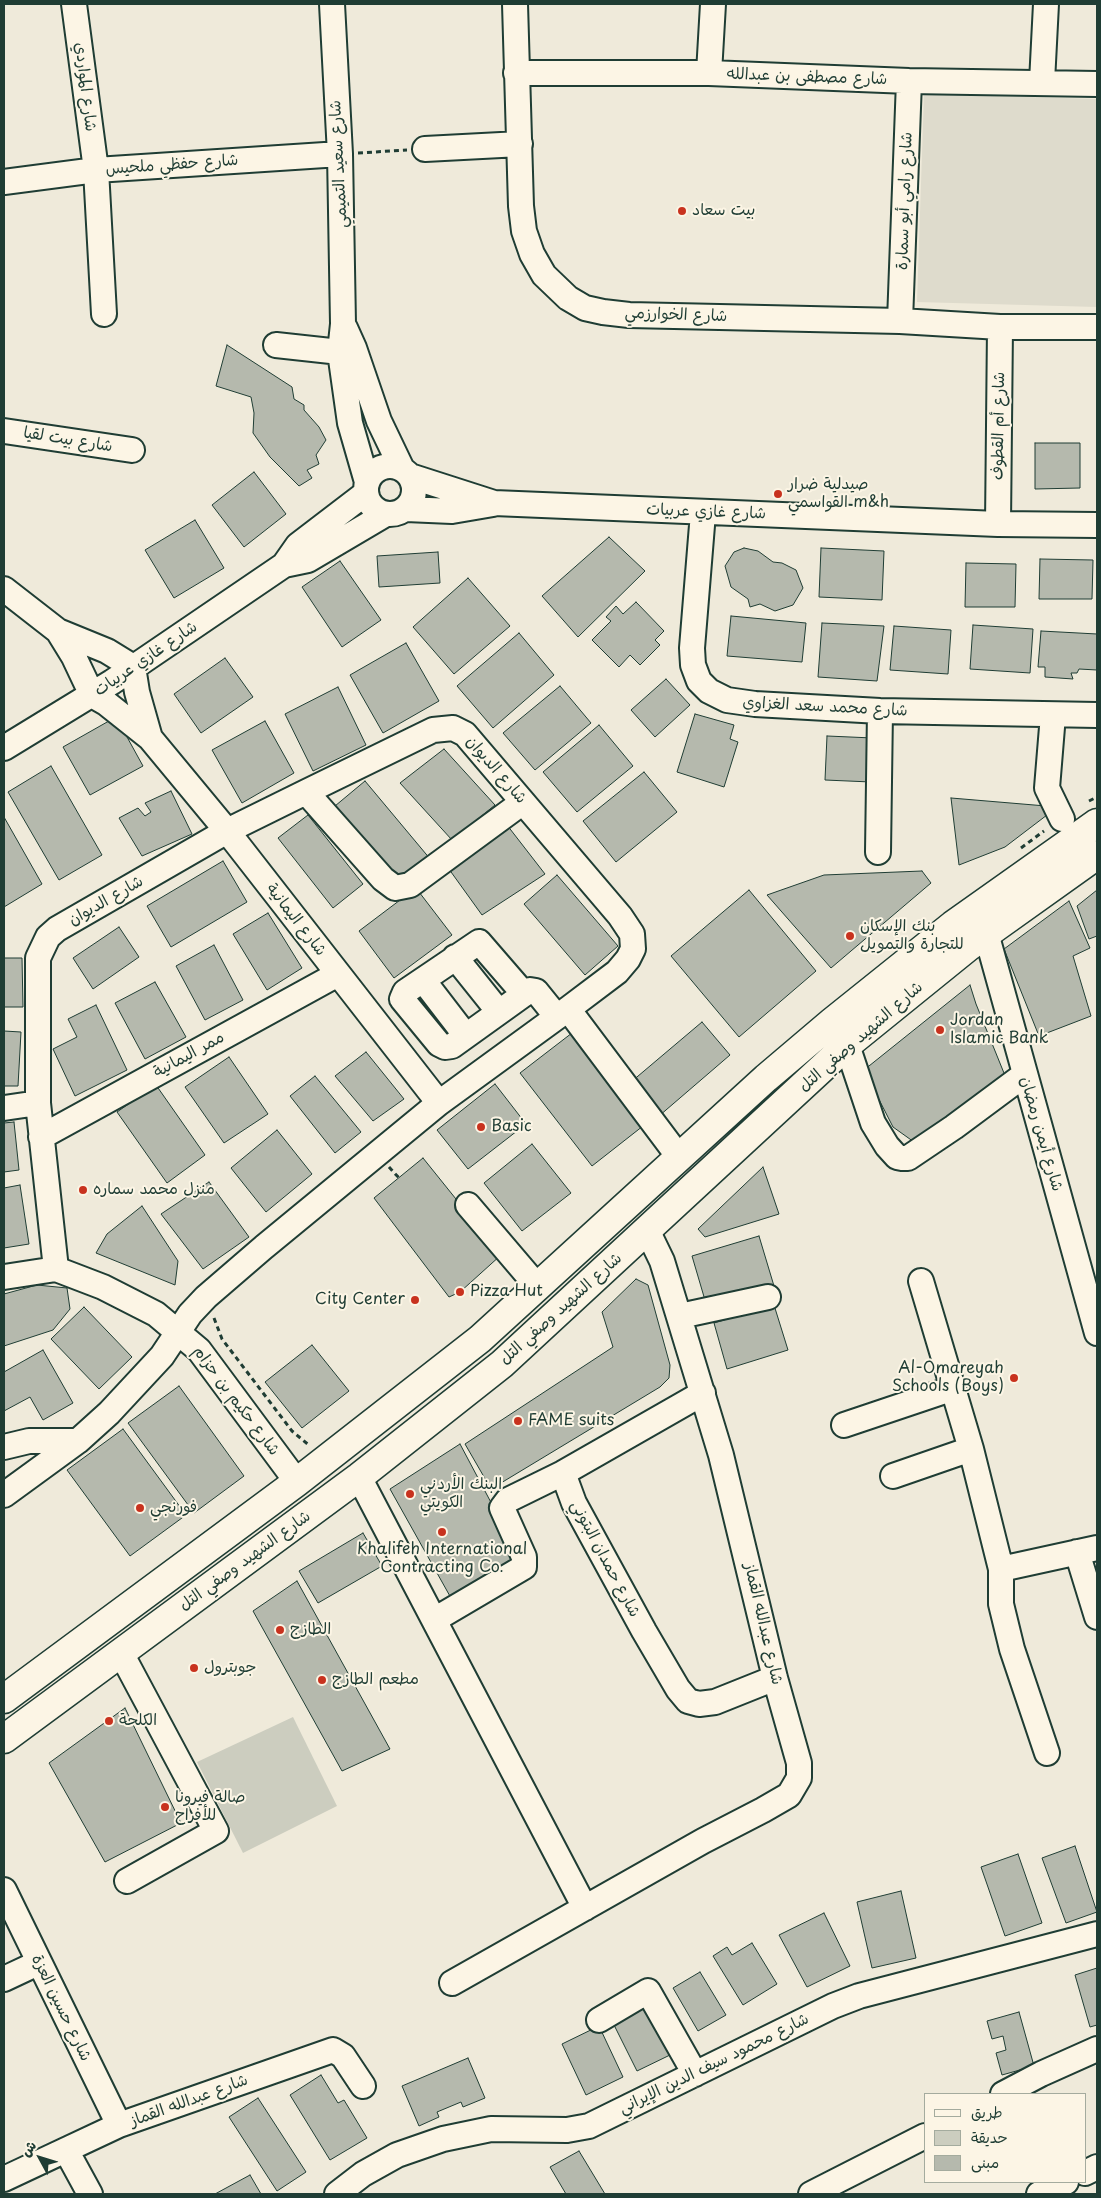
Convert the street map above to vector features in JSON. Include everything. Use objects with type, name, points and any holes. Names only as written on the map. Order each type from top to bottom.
[{"type":"main road","name":"شارع الشهيد وصفي التل","points":[[4,1699],[297,1482],[480,1339],[766,1078],[918,953],[1097,823]]},
{"type":"main road","name":"شارع الشهيد وصفي التل","points":[[4,1739],[359,1478],[502,1364],[847,1046],[986,933],[1097,855]]},
{"type":"street","name":"شارع المواردي","points":[[74,4],[96,170],[104,314]]},
{"type":"street","name":"شارع سعيد التميمي","points":[[332,4],[340,154],[344,324],[340,352],[350,423],[367,488]]},
{"type":"street","name":"شارع الخوارزمي","points":[[515,4],[521,206],[524,231],[532,254],[544,275],[568,298],[585,308],[629,315],[900,321],[1000,328],[1097,327]]},
{"type":"street","points":[[708,73],[712,4]]},
{"type":"street","points":[[1042,82],[1046,4]]},
{"type":"street","name":"شارع مصطفى بن عبدالله","points":[[516,73],[708,73],[909,81],[1097,84]]},
{"type":"street","name":"شارع رامي أبو سمارة","points":[[900,321],[909,81]]},
{"type":"street","points":[[425,149],[520,144]]},
{"type":"street","name":"شارع حفظي ملحيس","points":[[4,182],[96,170],[340,154]]},
{"type":"street","name":"شارع سعيد التميمي","points":[[344,324],[378,421],[406,473]]},
{"type":"street","name":"شارع أم القطوف","points":[[998,524],[1000,328]]},
{"type":"street","points":[[276,345],[340,352]]},
{"type":"street","name":"شارع بيت لقيا","points":[[4,431],[132,450]]},
{"type":"street","points":[[394,466],[406,473],[414,485],[414,494],[396,512],[376,510],[369,502],[367,488],[378,469],[394,466]]},
{"type":"street","name":"شارع غازي عربيات","points":[[406,473],[494,503]]},
{"type":"street","name":"شارع غازي عربيات","points":[[4,748],[92,695],[284,565],[298,545],[367,488]]},
{"type":"street","name":"شارع غازي عربيات","points":[[284,565],[308,560],[396,512],[452,511],[494,503],[998,524],[1097,525]]},
{"type":"street","name":"شارع محمد سعد الغزاوي","points":[[703,513],[692,648],[694,665],[700,682],[709,691],[727,700],[755,704],[880,711],[1097,716]]},
{"type":"street","points":[[4,589],[58,631],[107,651],[133,667]]},
{"type":"street","points":[[58,631],[74,657],[92,695]]},
{"type":"street","name":"شارع اليمانية","points":[[133,667],[137,692],[150,738]]},
{"type":"street","name":"شارع اليمانية","points":[[92,695],[106,703],[150,738],[226,831],[439,1103]]},
{"type":"street","points":[[878,852],[880,711]]},
{"type":"street","points":[[1053,715],[1047,788],[1062,819]]},
{"type":"street","name":"شارع الديوان","points":[[4,1495],[78,1441],[138,1384],[180,1332],[190,1314],[206,1297],[439,1103],[617,972],[628,959],[633,949],[632,934],[620,916],[465,734],[453,728],[433,730],[226,831],[57,929],[48,937],[38,958],[38,1103],[56,1269]]},
{"type":"street","points":[[306,792],[383,880],[395,888],[410,885],[523,802]]},
{"type":"street","name":"شارع أيمن رمضان","points":[[986,933],[1097,1334]]},
{"type":"street","points":[[524,994],[479,942],[423,980],[466,1036],[530,990],[536,992],[563,1013],[679,1157]]},
{"type":"street","points":[[455,957],[499,1012]]},
{"type":"street","name":"ممر اليمانية","points":[[41,1137],[338,974]]},
{"type":"street","points":[[847,1046],[873,1123],[887,1146],[897,1157],[902,1158],[908,1158],[1024,1075]]},
{"type":"street","points":[[4,1108],[38,1103]]},
{"type":"street","points":[[468,1205],[537,1286]]},
{"type":"street","name":"شارع عبدالله القماز","points":[[452,1983],[789,1794],[799,1778],[799,1763],[775,1678],[741,1530],[703,1393],[662,1261],[647,1230]]},
{"type":"street","name":"شارع حكيم بن حزام","points":[[4,1277],[56,1269],[82,1277],[126,1297],[180,1332],[216,1370],[297,1482]]},
{"type":"street","points":[[921,1281],[971,1449],[1001,1569],[1001,1604],[1012,1649],[1047,1753]]},
{"type":"street","points":[[680,1316],[768,1296]]},
{"type":"street","points":[[844,1424],[954,1388]]},
{"type":"street","points":[[434,1620],[524,1568],[524,1558],[502,1511],[504,1505],[703,1393]]},
{"type":"street","points":[[4,1447],[29,1441],[78,1441]]},
{"type":"street","points":[[893,1476],[971,1449]]},
{"type":"street","name":"شارع حمدان البتوني","points":[[563,1473],[574,1503],[616,1580],[673,1680],[688,1701],[699,1704],[715,1702],[775,1678]]},
{"type":"street","points":[[359,1478],[584,1908]]},
{"type":"street","points":[[1001,1569],[1087,1550],[1097,1617]]},
{"type":"street","points":[[121,1653],[216,1831],[127,1881]]},
{"type":"street","name":"شارع حسين العزة","points":[[4,1890],[119,2126]]},
{"type":"street","name":"شارع محمود سيف الدين الإيراني","points":[[337,2194],[364,2174],[397,2155],[443,2139],[491,2129],[567,2130],[589,2126],[833,2006],[859,1996],[1097,1934]]},
{"type":"street","points":[[4,1978],[38,1963]]},
{"type":"street","points":[[599,2020],[648,1991],[695,2074]]},
{"type":"street","points":[[1005,2093],[1097,2048]]},
{"type":"street","name":"شارع عبدالله القماز","points":[[4,2179],[119,2126],[333,2050],[343,2056],[363,2086]]},
{"type":"street","points":[[812,2194],[924,2137]]},
{"type":"street","points":[[66,2150],[90,2194]]},
{"type":"street","points":[[1039,2194],[1064,2183]]},
{"type":"path","points":[[340,154],[425,149]]},
{"type":"path","points":[[395,1174],[399,1178]]},
{"type":"path","points":[[206,1297],[222,1339],[292,1431]]},
{"type":"shaded area","points":[[924,94],[1097,99],[1097,307],[917,302]]},
{"type":"green space","points":[[293,1717],[337,1806],[243,1853],[197,1762]]},
{"type":"building","points":[[227,345],[292,387],[294,399],[304,405],[304,410],[319,427],[326,440],[316,455],[319,464],[307,470],[312,478],[299,486],[270,457],[253,433],[254,413],[251,397],[216,386]]},
{"type":"building","points":[[1035,443],[1080,443],[1080,488],[1035,489]]},
{"type":"building","points":[[254,472],[286,514],[244,547],[212,505]]},
{"type":"building","points":[[195,520],[224,568],[174,598],[145,550]]},
{"type":"building","points":[[609,537],[645,571],[578,637],[542,596]]},
{"type":"building","points":[[744,548],[758,551],[773,562],[782,563],[796,570],[803,588],[793,605],[775,611],[760,604],[750,607],[748,599],[731,587],[725,566],[734,552]]},
{"type":"building","points":[[821,548],[884,551],[882,600],[819,597]]},
{"type":"building","points":[[438,552],[440,583],[379,587],[377,556]]},
{"type":"building","points":[[1040,559],[1093,560],[1092,599],[1039,599]]},
{"type":"building","points":[[340,561],[381,620],[342,647],[302,587]]},
{"type":"building","points":[[966,563],[1016,564],[1015,607],[965,607]]},
{"type":"building","points":[[468,578],[510,626],[454,674],[413,627]]},
{"type":"building","points":[[636,602],[664,631],[655,640],[660,645],[640,665],[630,655],[619,667],[592,640],[611,621],[606,617],[616,606],[623,614]]},
{"type":"building","points":[[731,616],[806,623],[802,662],[727,656]]},
{"type":"building","points":[[822,623],[884,626],[877,681],[818,677]]},
{"type":"building","points":[[973,625],[1033,629],[1030,673],[970,669]]},
{"type":"building","points":[[894,626],[951,630],[948,674],[890,670]]},
{"type":"building","points":[[1041,631],[1097,634],[1097,670],[1079,669],[1077,673],[1071,673],[1073,679],[1045,677],[1045,667],[1038,667]]},
{"type":"building","points":[[519,633],[554,675],[493,728],[457,686]]},
{"type":"building","points":[[406,643],[439,701],[383,733],[350,675]]},
{"type":"building","points":[[225,658],[253,697],[201,733],[174,694]]},
{"type":"building","points":[[666,679],[690,705],[655,737],[631,710]]},
{"type":"building","points":[[560,686],[591,723],[535,770],[503,733]]},
{"type":"building","points":[[338,687],[366,745],[313,771],[285,714]]},
{"type":"building","points":[[695,714],[734,725],[730,739],[738,742],[724,787],[677,772]]},
{"type":"building","points":[[116,717],[143,766],[90,795],[63,747]]},
{"type":"building","points":[[265,721],[294,773],[242,803],[212,750]]},
{"type":"building","points":[[599,725],[633,766],[577,812],[543,772]]},
{"type":"building","points":[[827,736],[873,738],[871,782],[825,780]]},
{"type":"building","points":[[444,749],[495,805],[452,840],[400,783]]},
{"type":"building","points":[[51,766],[102,855],[59,880],[8,792]]},
{"type":"building","points":[[644,772],[677,812],[616,862],[583,821]]},
{"type":"building","points":[[365,781],[431,860],[401,886],[335,806]]},
{"type":"building","points":[[171,791],[192,834],[142,856],[119,818],[138,808],[145,816],[151,812],[145,803]]},
{"type":"building","points":[[951,798],[1046,806],[1047,815],[1005,847],[959,865]]},
{"type":"building","points":[[308,815],[363,884],[333,908],[278,838]]},
{"type":"building","points":[[4,817],[42,884],[4,907]]},
{"type":"building","points":[[507,825],[545,874],[482,915],[446,865]]},
{"type":"building","points":[[223,861],[247,902],[171,947],[147,906]]},
{"type":"building","points":[[922,871],[931,883],[831,968],[767,895],[824,875]]},
{"type":"building","points":[[557,875],[618,946],[585,975],[524,904]]},
{"type":"building","points":[[416,888],[452,935],[394,978],[359,931]]},
{"type":"building","points":[[749,890],[816,971],[739,1037],[671,956]]},
{"type":"building","points":[[1097,890],[1097,936],[1089,939],[1077,906]]},
{"type":"building","points":[[1069,901],[1090,948],[1073,956],[1091,1016],[1039,1036],[1004,949]]},
{"type":"building","points":[[268,913],[302,968],[267,990],[233,934]]},
{"type":"building","points":[[119,927],[139,957],[93,989],[73,958]]},
{"type":"building","points":[[214,945],[243,1000],[205,1020],[176,966]]},
{"type":"building","points":[[4,958],[22,958],[23,1007],[4,1007]]},
{"type":"building","points":[[155,982],[186,1037],[145,1059],[115,1003]]},
{"type":"building","points":[[970,985],[1006,1078],[914,1142],[893,1127],[864,1070]]},
{"type":"building","points":[[96,1005],[127,1070],[75,1096],[53,1049],[77,1037],[68,1019]]},
{"type":"building","points":[[702,1022],[730,1055],[659,1116],[631,1082]]},
{"type":"building","points":[[4,1031],[21,1032],[18,1086],[4,1086]]},
{"type":"building","points":[[572,1033],[643,1126],[592,1166],[520,1073]]},
{"type":"building","points":[[366,1052],[404,1099],[373,1121],[335,1076]]},
{"type":"building","points":[[229,1057],[268,1114],[224,1143],[185,1087]]},
{"type":"building","points":[[315,1076],[361,1132],[335,1153],[290,1096]]},
{"type":"building","name":"Basic","points":[[495,1084],[526,1124],[468,1169],[437,1130]]},
{"type":"building","points":[[156,1085],[205,1155],[167,1183],[117,1112]]},
{"type":"building","points":[[14,1122],[19,1170],[4,1172],[4,1123]]},
{"type":"building","points":[[277,1130],[312,1174],[266,1212],[231,1168]]},
{"type":"building","points":[[532,1144],[571,1193],[522,1231],[484,1183]]},
{"type":"building","points":[[423,1158],[501,1255],[460,1292],[449,1297],[374,1198]]},
{"type":"building","points":[[763,1167],[779,1214],[705,1237],[698,1229]]},
{"type":"building","points":[[209,1182],[249,1237],[203,1269],[161,1214]]},
{"type":"building","points":[[20,1185],[29,1244],[4,1248],[4,1188]]},
{"type":"building","points":[[142,1206],[178,1261],[175,1285],[96,1253],[107,1234]]},
{"type":"building","points":[[759,1236],[774,1286],[707,1307],[692,1256]]},
{"type":"building","points":[[636,1279],[648,1285],[670,1365],[669,1378],[660,1387],[491,1489],[465,1444],[613,1347],[602,1312]]},
{"type":"building","points":[[37,1285],[67,1288],[70,1309],[53,1330],[4,1346],[4,1294]]},
{"type":"building","points":[[774,1305],[788,1350],[727,1369],[714,1323]]},
{"type":"building","points":[[84,1307],[132,1357],[99,1389],[51,1339]]},
{"type":"building","points":[[312,1345],[349,1391],[302,1428],[265,1382]]},
{"type":"building","points":[[43,1350],[73,1403],[43,1420],[30,1397],[4,1411],[4,1372]]},
{"type":"building","points":[[179,1386],[244,1476],[194,1513],[128,1423]]},
{"type":"building","points":[[123,1429],[186,1515],[130,1556],[67,1470]]},
{"type":"building","points":[[460,1444],[521,1559],[451,1598],[390,1489]]},
{"type":"building","points":[[363,1533],[382,1566],[318,1603],[299,1571]]},
{"type":"building","name":"مطعم الطازج","points":[[297,1581],[390,1749],[342,1771],[253,1611]]},
{"type":"building","points":[[125,1708],[181,1823],[105,1862],[49,1763]]},
{"type":"building","points":[[1075,1846],[1097,1912],[1066,1923],[1042,1858]]},
{"type":"building","points":[[1018,1854],[1042,1923],[1005,1936],[981,1867]]},
{"type":"building","points":[[901,1891],[916,1958],[872,1968],[857,1902]]},
{"type":"building","points":[[824,1913],[850,1966],[807,1987],[779,1935]]},
{"type":"building","points":[[752,1943],[777,1984],[743,2005],[713,1956],[727,1947],[732,1955]]},
{"type":"building","points":[[1097,1968],[1097,2025],[1090,2027],[1075,1975]]},
{"type":"building","points":[[700,1972],[726,2015],[698,2031],[673,1988]]},
{"type":"building","points":[[646,2007],[670,2055],[637,2071],[613,2023]]},
{"type":"building","points":[[1019,2012],[1034,2066],[1002,2075],[996,2053],[1006,2050],[1003,2036],[992,2039],[987,2021]]},
{"type":"building","points":[[599,2026],[623,2077],[586,2095],[562,2044]]},
{"type":"building","points":[[468,2058],[485,2098],[463,2107],[461,2102],[437,2112],[439,2117],[419,2126],[402,2086]]},
{"type":"building","points":[[321,2075],[338,2103],[344,2100],[367,2138],[330,2160],[290,2095]]},
{"type":"building","points":[[258,2098],[306,2172],[277,2191],[229,2117]]},
{"type":"building","points":[[579,2151],[605,2194],[566,2194],[550,2167]]},
{"type":"building","points":[[250,2175],[261,2194],[215,2194]]},
{"type":"place","name":"بيت سعاد","points":[[682,211]]},
{"type":"place","name":"صيدلية ضرار القواسمي m&h","points":[[778,494]]},
{"type":"place","name":"بنك الإسكان للتجارة والتمويل","points":[[850,936]]},
{"type":"place","name":"Jordan Islamic Bank","points":[[940,1030]]},
{"type":"place","name":"Basic","points":[[481,1127]]},
{"type":"place","name":"منزل محمد سماره","points":[[83,1190]]},
{"type":"place","name":"Pizza Hut","points":[[460,1292]]},
{"type":"place","name":"City Center","points":[[415,1300]]},
{"type":"place","name":"Al-Omareyah Schools (Boys)","points":[[1014,1378]]},
{"type":"place","name":"FAME suits","points":[[518,1421]]},
{"type":"place","name":"البنك الأردني الكويتي","points":[[410,1494]]},
{"type":"place","name":"فورنجي","points":[[140,1508]]},
{"type":"place","name":"Khalifeh International Contracting Co.","points":[[442,1532]]},
{"type":"place","name":"الطازج","points":[[280,1630]]},
{"type":"place","name":"جوبترول","points":[[194,1668]]},
{"type":"place","name":"مطعم الطازج","points":[[322,1680]]},
{"type":"place","name":"الكلحة","points":[[109,1721]]},
{"type":"place","name":"صالة فيرونا للأفراح","points":[[165,1807]]}]
